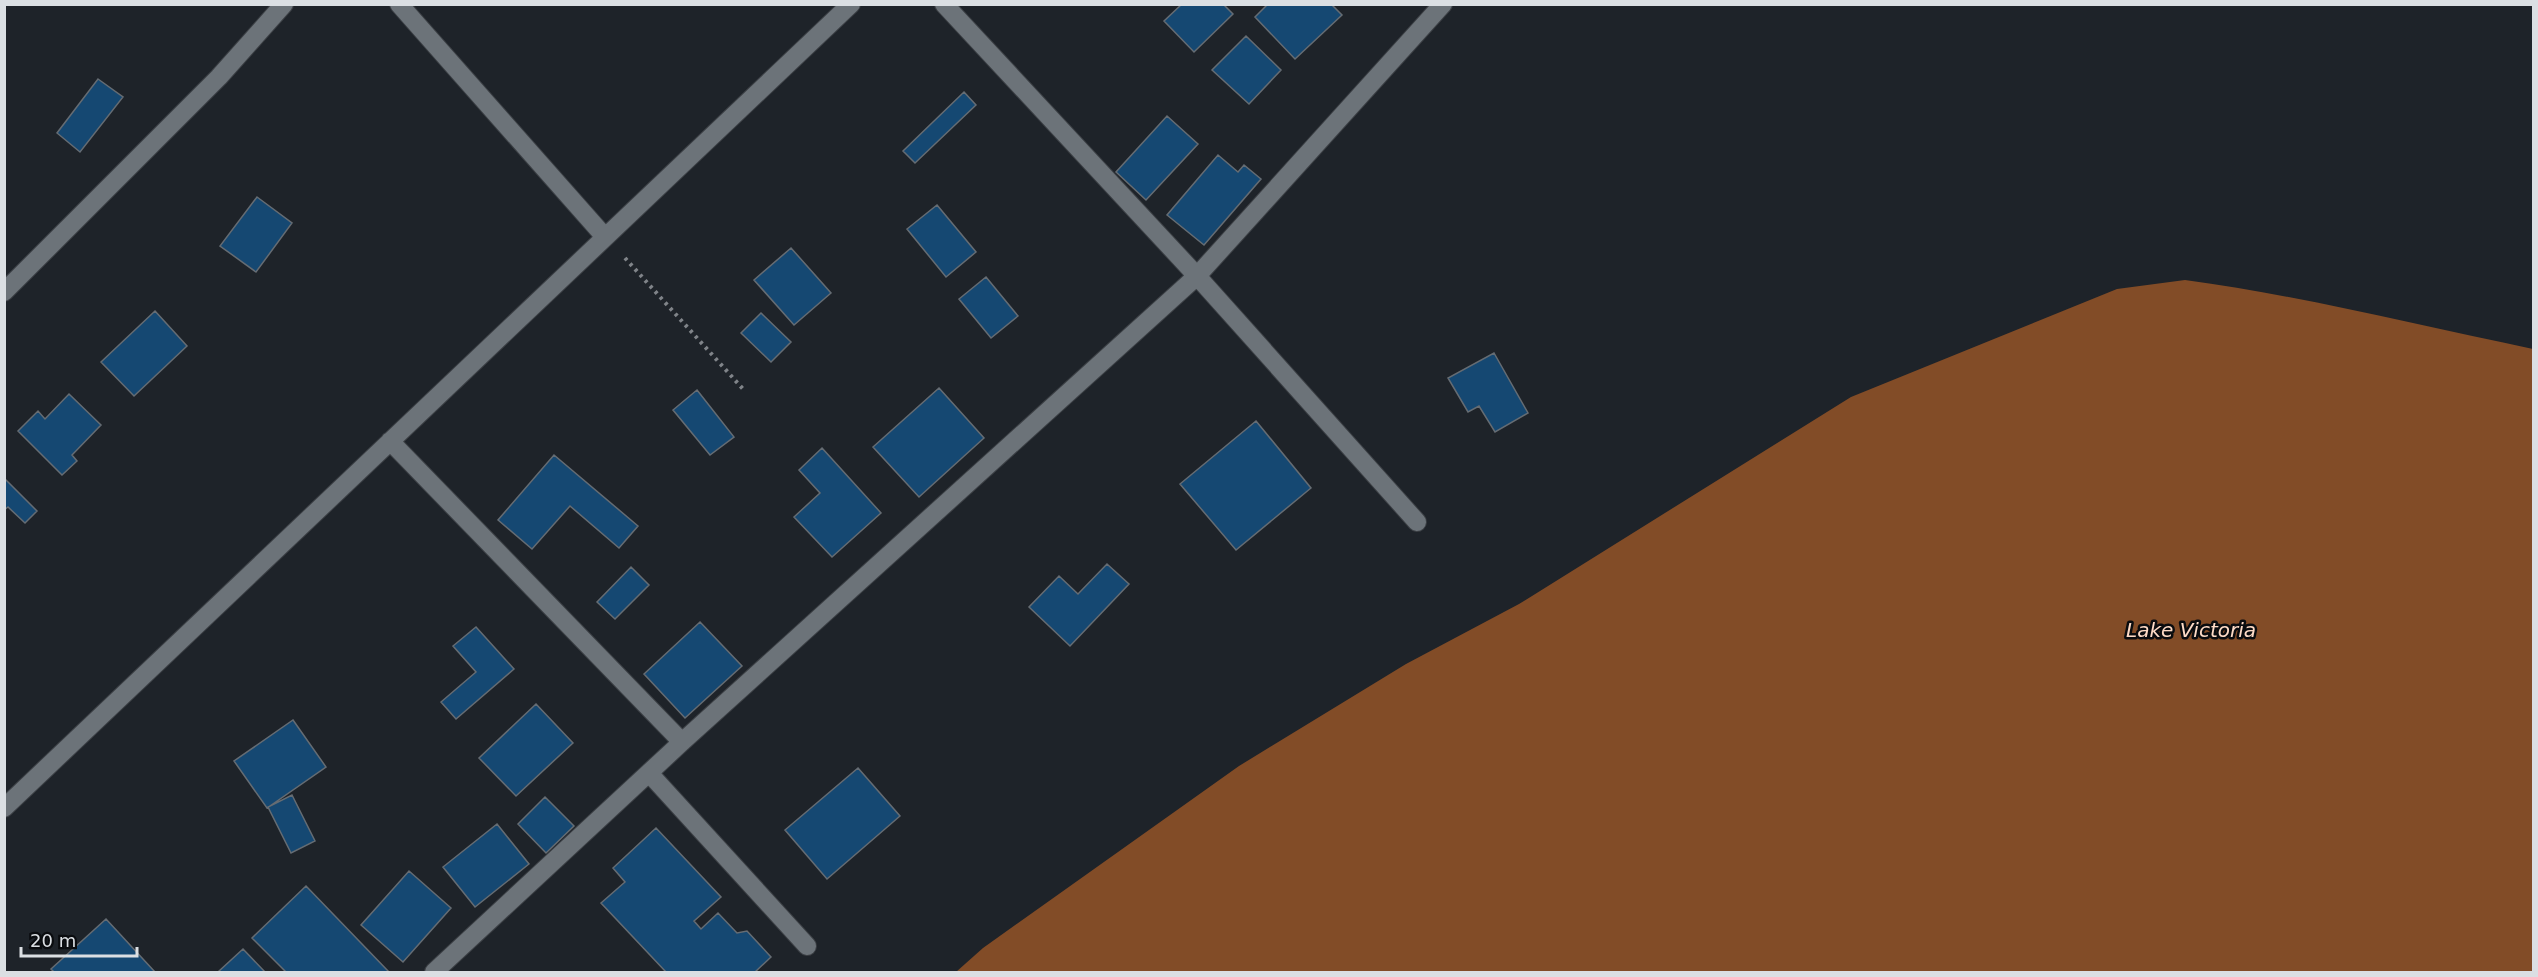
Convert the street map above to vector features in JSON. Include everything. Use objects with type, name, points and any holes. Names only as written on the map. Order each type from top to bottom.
[{"type":"street","points":[[4,292],[219,77],[284,4]]},
{"type":"street","points":[[399,4],[605,237]]},
{"type":"street","points":[[4,808],[851,4]]},
{"type":"street","points":[[944,4],[1197,276],[1417,522]]},
{"type":"street","points":[[434,972],[682,742],[1197,276],[1443,4]]},
{"type":"street","points":[[390,441],[682,742]]},
{"type":"street","points":[[649,773],[807,946]]},
{"type":"path","points":[[605,237],[743,389]]},
{"type":"water","name":"Lake Victoria","points":[[2185,280],[2316,303],[2533,349],[2533,972],[956,972],[983,948],[1239,766],[1406,664],[1519,604],[1851,397],[2117,289]]},
{"type":"building","points":[[1182,4],[1223,4],[1233,14],[1194,52],[1164,21]]},
{"type":"building","points":[[1268,4],[1331,4],[1342,15],[1295,59],[1255,17]]},
{"type":"building","points":[[1246,36],[1281,70],[1249,104],[1212,70]]},
{"type":"building","points":[[98,79],[123,97],[80,152],[57,133]]},
{"type":"building","points":[[964,92],[976,105],[915,163],[903,151]]},
{"type":"building","points":[[1167,116],[1198,144],[1146,200],[1116,172]]},
{"type":"building","points":[[1218,155],[1238,172],[1244,165],[1261,179],[1204,245],[1167,215]]},
{"type":"building","points":[[257,197],[292,223],[256,272],[220,246]]},
{"type":"building","points":[[937,205],[976,252],[946,277],[907,229]]},
{"type":"building","points":[[791,248],[831,293],[794,325],[754,280]]},
{"type":"building","points":[[986,277],[1018,316],[991,338],[959,299]]},
{"type":"building","points":[[155,311],[187,346],[134,396],[101,362]]},
{"type":"building","points":[[761,313],[791,342],[771,362],[741,333]]},
{"type":"building","points":[[1494,353],[1528,413],[1495,432],[1479,406],[1468,412],[1448,378]]},
{"type":"building","points":[[939,388],[984,438],[919,497],[873,447]]},
{"type":"building","points":[[697,390],[734,437],[710,455],[673,410]]},
{"type":"building","points":[[69,394],[101,425],[72,455],[77,461],[62,475],[18,431],[38,411],[45,419]]},
{"type":"building","points":[[1256,421],[1311,488],[1236,550],[1180,484]]},
{"type":"building","points":[[822,448],[881,513],[832,557],[794,517],[820,493],[799,470]]},
{"type":"building","points":[[554,455],[638,526],[619,548],[570,506],[532,549],[498,520]]},
{"type":"building","points":[[4,478],[37,511],[25,523],[8,507],[4,510]]},
{"type":"building","points":[[1107,564],[1129,584],[1070,646],[1029,607],[1059,576],[1078,594]]},
{"type":"building","points":[[631,567],[649,585],[615,619],[597,602]]},
{"type":"building","points":[[700,622],[742,666],[685,718],[644,674]]},
{"type":"building","points":[[476,627],[514,669],[456,719],[441,702],[476,672],[453,646]]},
{"type":"building","points":[[536,704],[573,743],[516,796],[479,758]]},
{"type":"building","points":[[293,720],[326,767],[267,808],[234,761]]},
{"type":"building","points":[[858,768],[900,816],[827,879],[785,830]]},
{"type":"building","points":[[292,795],[315,841],[291,853],[268,807]]},
{"type":"building","points":[[545,797],[574,826],[546,853],[518,824]]},
{"type":"building","points":[[497,824],[529,864],[475,907],[443,867]]},
{"type":"building","points":[[656,828],[721,897],[694,921],[701,929],[718,913],[737,933],[747,931],[771,957],[755,972],[666,972],[601,903],[625,882],[613,868]]},
{"type":"building","points":[[409,871],[451,908],[403,962],[361,925]]},
{"type":"building","points":[[306,886],[389,972],[286,972],[252,938]]},
{"type":"building","points":[[106,919],[155,972],[54,972],[51,969]]},
{"type":"building","points":[[243,949],[265,972],[218,972]]}]
